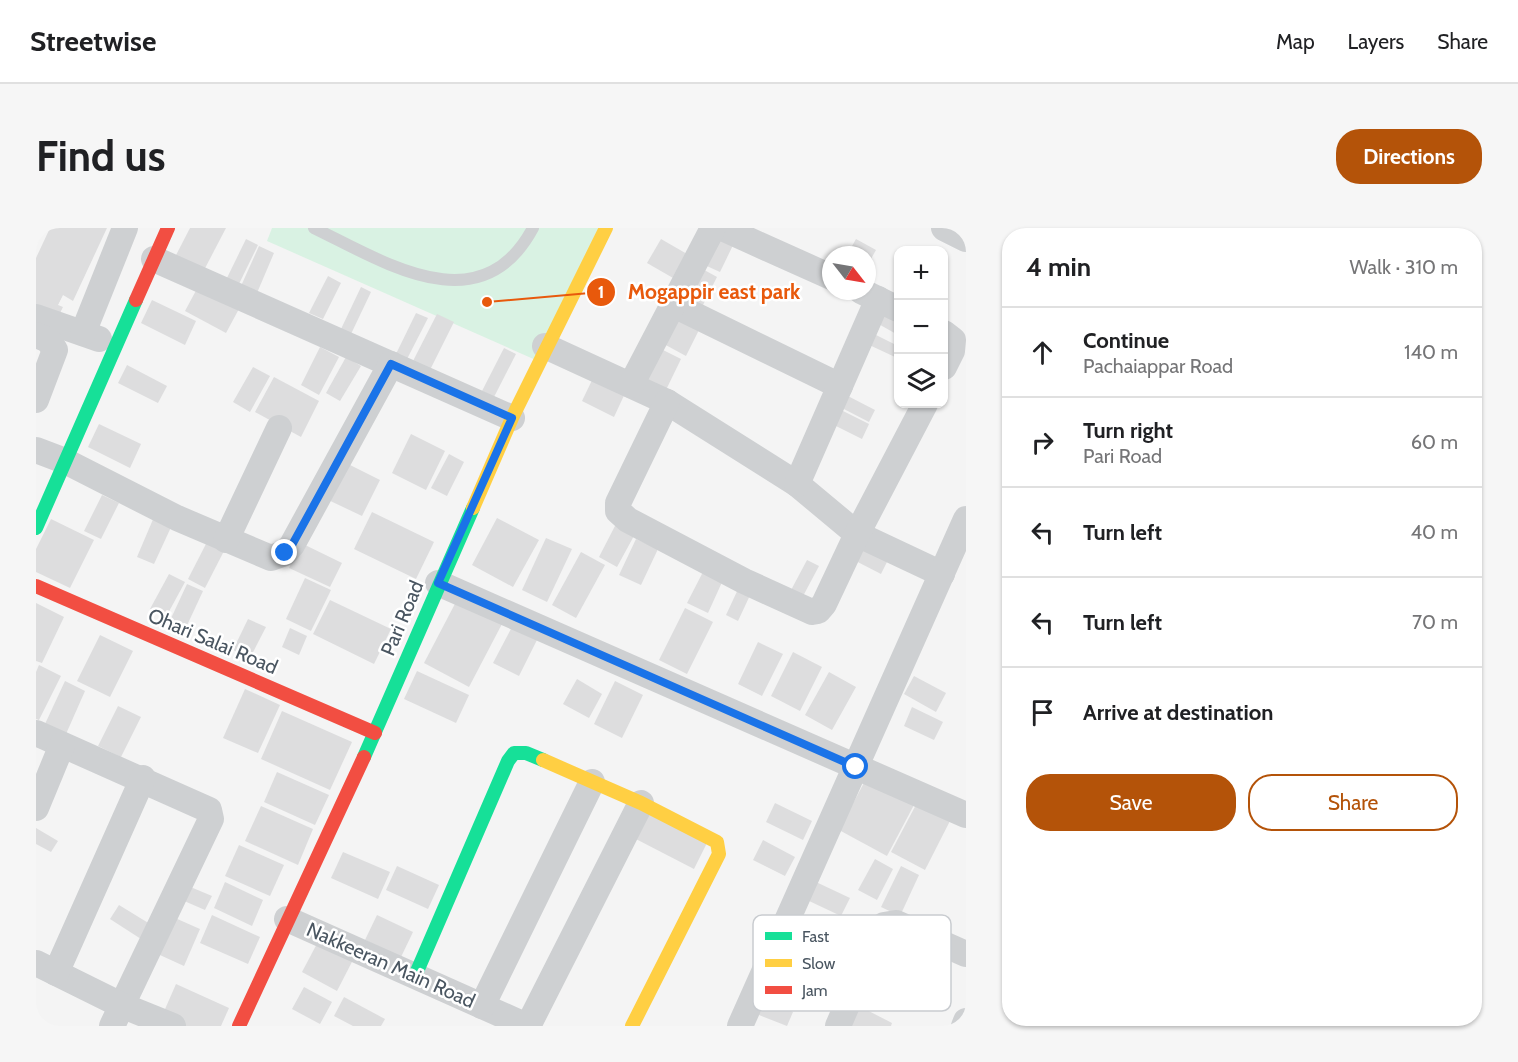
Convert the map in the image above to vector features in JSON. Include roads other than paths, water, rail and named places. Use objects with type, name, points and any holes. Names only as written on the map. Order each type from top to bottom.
[{"type":"street","points":[[83,333],[125,228]]},
{"type":"street","points":[[36,528],[168,228]]},
{"type":"street","name":"Pari Road","points":[[239,1026],[375,733],[438,583],[545,346],[606,228]]},
{"type":"street","points":[[631,385],[713,228]]},
{"type":"street","points":[[722,228],[822,273]]},
{"type":"street","points":[[944,228],[966,239]]},
{"type":"street","points":[[154,259],[512,418]]},
{"type":"street","points":[[797,484],[879,300]]},
{"type":"street","points":[[95,303],[129,316]]},
{"type":"street","points":[[674,305],[840,386]]},
{"type":"street","points":[[36,317],[116,346]]},
{"type":"street","points":[[36,335],[48,340],[55,350],[36,400]]},
{"type":"street","points":[[948,336],[953,345],[948,357]]},
{"type":"street","points":[[545,346],[667,402],[797,484],[857,534],[942,574]]},
{"type":"street","points":[[36,450],[66,461],[226,540],[272,558],[285,553],[292,545],[391,364]]},
{"type":"street","points":[[667,402],[618,503],[618,511],[628,520],[744,581],[812,612],[818,611],[824,604],[857,534],[923,408]]},
{"type":"street","points":[[226,540],[279,428]]},
{"type":"street","points":[[790,915],[966,519]]},
{"type":"street","points":[[438,583],[966,816]]},
{"type":"street","name":"Ohari Salai Road","points":[[36,586],[375,733]]},
{"type":"street","points":[[36,733],[143,778],[209,810],[211,819],[117,1015]]},
{"type":"street","points":[[36,808],[62,745]]},
{"type":"street","points":[[416,976],[508,761],[514,753],[526,753],[641,803],[717,842],[719,854],[632,1026]]},
{"type":"street","points":[[143,778],[46,968],[117,1015],[173,1026]]},
{"type":"street","points":[[482,1013],[592,782]]},
{"type":"street","points":[[528,1026],[641,803]]},
{"type":"street","name":"Nakkeeran Main Road","points":[[287,919],[416,976],[482,1013],[528,1026]]},
{"type":"street","points":[[951,947],[966,954]]},
{"type":"street","points":[[740,1026],[753,997]]},
{"type":"street","points":[[838,1026],[844,1011]]},
{"type":"street","points":[[964,1026],[966,1021]]},
{"type":"lane","points":[[314,228],[413,274],[451,281],[488,274],[508,263],[522,248],[533,228]]},
{"type":"place","name":"Mogappir east park","points":[[487,302]]}]
